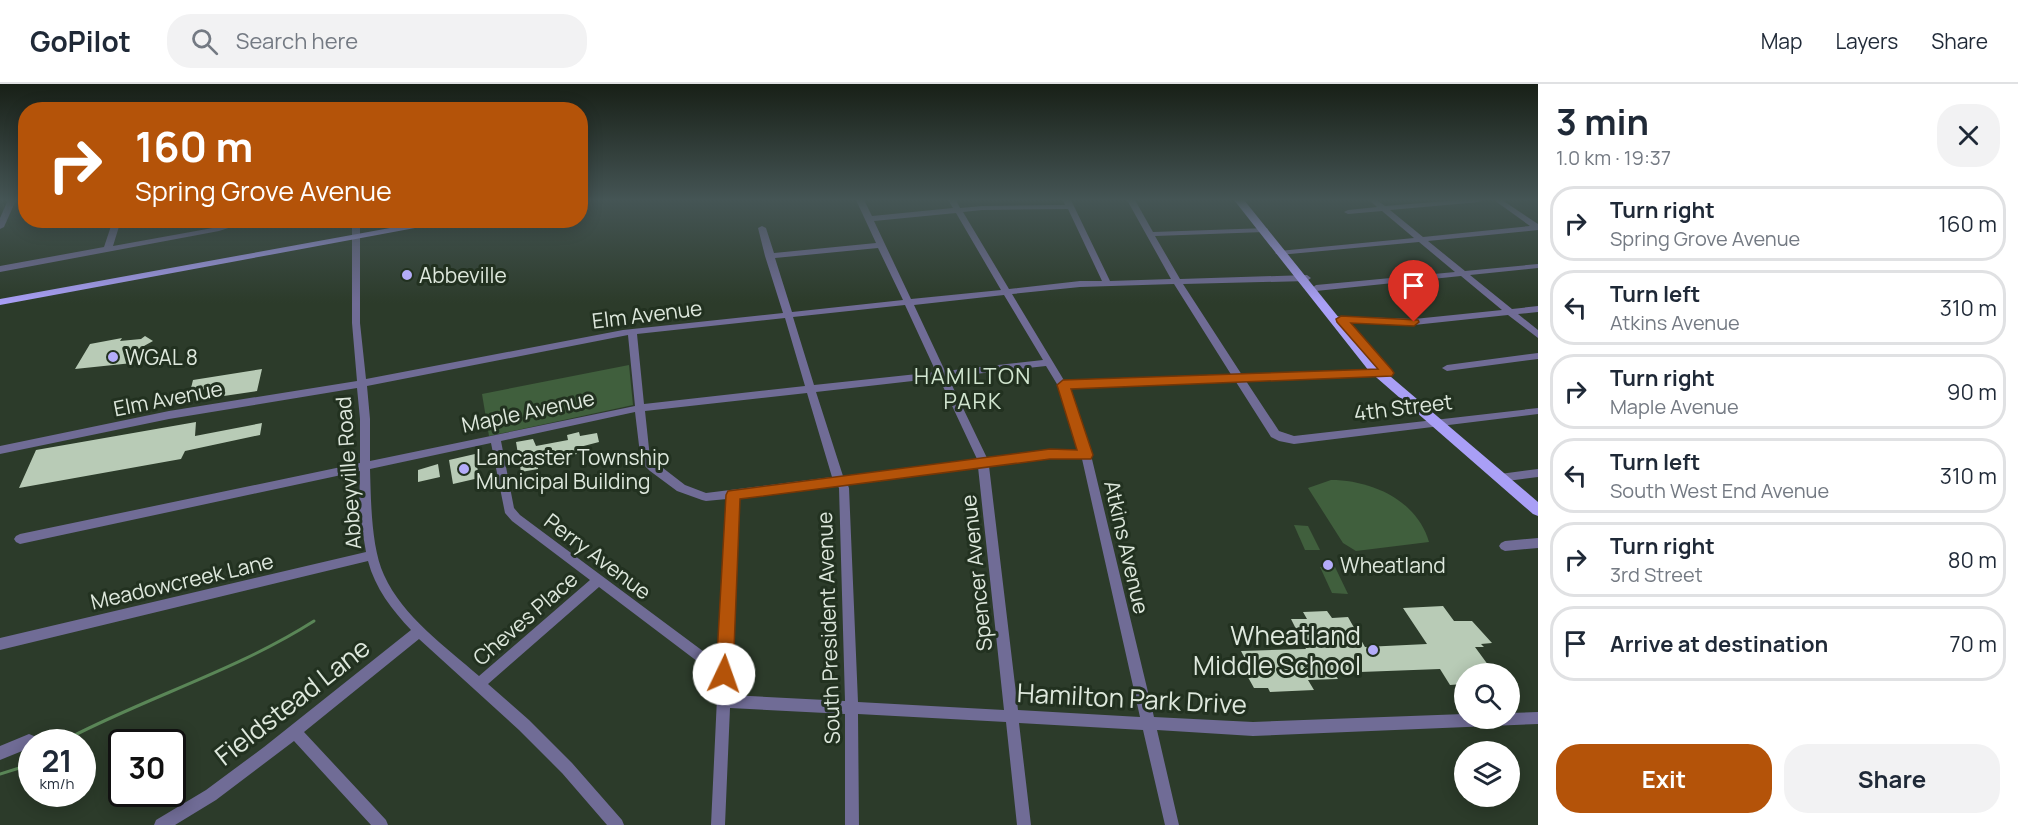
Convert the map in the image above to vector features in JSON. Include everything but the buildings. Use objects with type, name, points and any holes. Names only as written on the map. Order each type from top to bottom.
[{"type":"main road","points":[[0,302],[370,235]]},
{"type":"main road","points":[[1271,235],[1303,278],[1384,374],[1504,477],[1538,510]]},
{"type":"main road","points":[[1303,278],[1316,288],[1337,319]]},
{"type":"main road","points":[[1504,477],[1538,502]]},
{"type":"street","points":[[108,249],[112,235]]},
{"type":"street","points":[[0,269],[186,235]]},
{"type":"street","name":"South President Avenue","points":[[764,235],[836,474],[844,488],[848,565],[852,825]]},
{"type":"street","name":"Spencer Avenue","points":[[876,235],[983,461],[1024,825]]},
{"type":"street","name":"Atkins Avenue","points":[[973,235],[1063,385],[1086,455],[1172,825]]},
{"type":"street","points":[[1084,235],[1107,283]]},
{"type":"street","points":[[1150,235],[1176,281],[1239,380]]},
{"type":"street","points":[[1415,235],[1538,335]]},
{"type":"street","points":[[1283,253],[1474,235]]},
{"type":"street","name":"Abbeyville Road","points":[[356,237],[356,323],[365,465],[365,511],[372,555],[387,592],[419,631],[524,725],[567,768],[617,825]]},
{"type":"street","points":[[770,256],[881,245]]},
{"type":"street","points":[[1316,288],[1538,266]]},
{"type":"street","name":"Elm Avenue","points":[[0,450],[187,412],[361,384],[632,332],[1107,283],[1303,278]]},
{"type":"street","points":[[1337,319],[1414,322],[1538,309]]},
{"type":"street","points":[[632,332],[642,449],[647,463],[693,494],[706,497],[733,495],[983,461],[1060,453],[1086,455]]},
{"type":"street","points":[[1447,368],[1538,356]]},
{"type":"street","name":"Maple Avenue","points":[[20,539],[640,408],[1050,362]]},
{"type":"street","points":[[1063,385],[1384,374]]},
{"type":"street","name":"4th Street","points":[[1239,380],[1275,434],[1294,440],[1538,411]]},
{"type":"street","name":"Perry Avenue","points":[[495,438],[508,510],[724,674]]},
{"type":"street","points":[[1504,477],[1538,473]]},
{"type":"street","points":[[718,825],[733,495]]},
{"type":"street","points":[[1505,546],[1538,543]]},
{"type":"street","name":"Meadowcreek Lane","points":[[0,644],[372,555]]},
{"type":"street","name":"Cheves Place","points":[[478,685],[598,580]]},
{"type":"street","name":"Fieldstead Lane","points":[[161,825],[211,795],[295,732],[419,631]]},
{"type":"street","name":"Hamilton Park Drive","points":[[723,701],[1253,729],[1538,718]]},
{"type":"street","points":[[295,732],[381,825]]},
{"type":"street","points":[[0,753],[18,746]]},
{"type":"green space","points":[[629,365],[633,405],[489,436],[482,394]]},
{"type":"green space","points":[[1331,480],[1362,484],[1391,495],[1414,515],[1423,527],[1429,542],[1356,551],[1343,543],[1308,488]]},
{"type":"green space","points":[[1294,525],[1308,526],[1320,550],[1305,550]]},
{"type":"green space","points":[[1320,567],[1335,567],[1348,594],[1332,593]]},
{"type":"waterway","points":[[88,729],[255,654],[314,621]]},
{"type":"waterway","points":[[0,774],[18,768]]},
{"type":"place","name":"Abbeville","points":[[407,275]]},
{"type":"place","name":"WGAL 8","points":[[113,357]]},
{"type":"place","name":"Lancaster Township Municipal Building","points":[[464,469]]},
{"type":"place","name":"Wheatland","points":[[1328,565]]},
{"type":"place","name":"Wheatland Middle School","points":[[1373,650]]},
{"type":"district","name":"HAMILTON PARK","points":[[973,388]]},
{"type":"route","points":[[724,674],[733,495],[983,461],[1050,454],[1086,455],[1063,385],[1329,377],[1388,373],[1374,360],[1341,319],[1414,322]]}]
